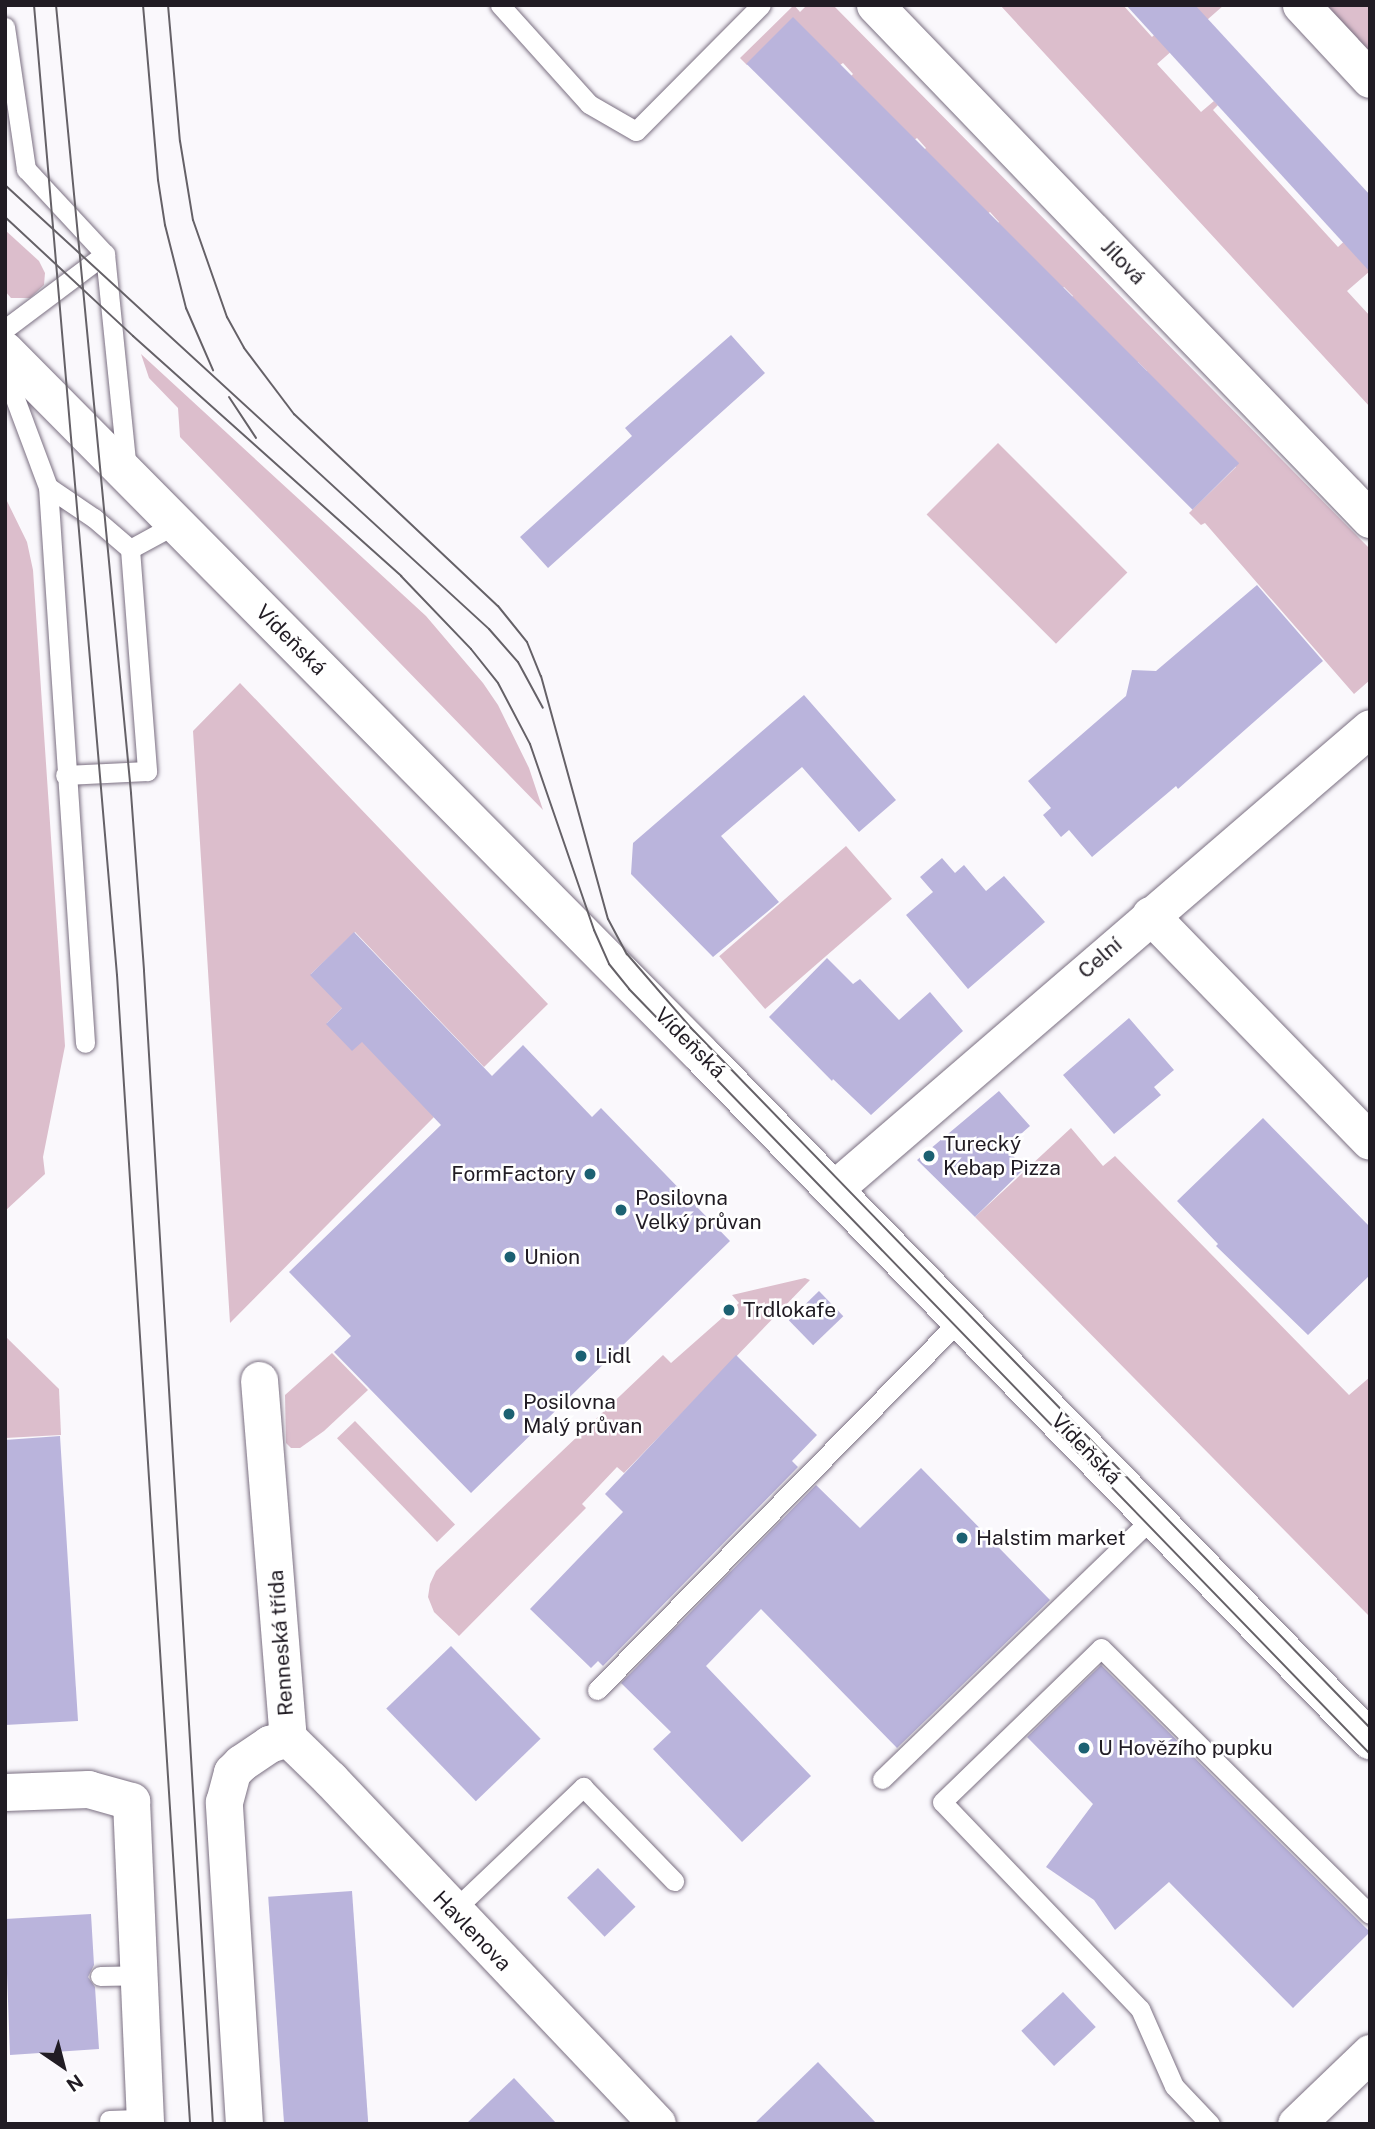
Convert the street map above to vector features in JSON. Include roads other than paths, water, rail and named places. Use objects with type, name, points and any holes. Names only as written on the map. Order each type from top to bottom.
[{"type":"main road","name":"Vídeňská","points":[[5,351],[833,1190],[1370,1740]]},
{"type":"street","name":"Jílová","points":[[875,5],[1370,519]]},
{"type":"street","points":[[1301,5],[1370,79]]},
{"type":"street","name":"Celní","points":[[833,1190],[1150,915],[1370,729]]},
{"type":"street","points":[[1150,915],[1370,1141]]},
{"type":"street","name":"Renneská třída","points":[[244,2124],[224,1802],[232,1772],[241,1763],[270,1744],[288,1738],[259,1380]]},
{"type":"street","name":"Havlenova","points":[[288,1738],[657,2124]]},
{"type":"street","points":[[5,1792],[88,1789],[131,1801],[145,2121]]},
{"type":"street","points":[[1296,2124],[1370,2053]]},
{"type":"lane","points":[[500,5],[589,104],[636,131],[761,5]]},
{"type":"lane","points":[[5,27],[26,169],[105,254],[128,475]]},
{"type":"lane","points":[[5,329],[105,254]]},
{"type":"lane","points":[[5,372],[48,487],[65,775],[85,1043]]},
{"type":"lane","points":[[48,487],[94,518],[130,549],[147,771],[65,775]]},
{"type":"lane","points":[[130,549],[176,524]]},
{"type":"lane","points":[[597,1690],[960,1320]]},
{"type":"lane","points":[[882,1779],[1152,1518]]},
{"type":"lane","points":[[1210,2124],[1174,2086],[1140,2010],[942,1802],[1101,1648],[1370,1914]]},
{"type":"lane","points":[[453,1911],[583,1787],[674,1881]]},
{"type":"lane","points":[[100,1976],[139,1975]]},
{"type":"lane","points":[[109,2120],[145,2121]]},
{"type":"tram line","points":[[34,5],[117,975],[190,2124]]},
{"type":"tram line","points":[[56,5],[131,793],[213,2124]]},
{"type":"tram line","points":[[143,5],[158,180],[165,225],[186,308],[213,370]]},
{"type":"tram line","points":[[168,5],[180,141],[193,220],[227,317],[244,348],[294,414],[498,606],[527,642],[541,676],[608,919],[627,954],[691,1028],[1370,1728]]},
{"type":"tram line","points":[[5,185],[489,629],[518,662],[543,708]]},
{"type":"tram line","points":[[5,217],[133,336],[401,576],[471,649],[498,683],[530,744],[594,930],[609,964],[629,989],[1370,1754]]},
{"type":"tram line","points":[[229,397],[256,438]]},
{"type":"place","name":"Turecký Kebap Pizza","points":[[929,1156]]},
{"type":"place","name":"FormFactory","points":[[590,1174]]},
{"type":"place","name":"Posilovna Velký průvan","points":[[621,1210]]},
{"type":"place","name":"Union","points":[[510,1257]]},
{"type":"place","name":"Trdlokafe","points":[[729,1310]]},
{"type":"place","name":"Lidl","points":[[581,1356]]},
{"type":"place","name":"Posilovna Malý průvan","points":[[509,1414]]},
{"type":"place","name":"Halstim market","points":[[962,1538]]},
{"type":"place","name":"U Hovězího pupku","points":[[1084,1748]]}]
